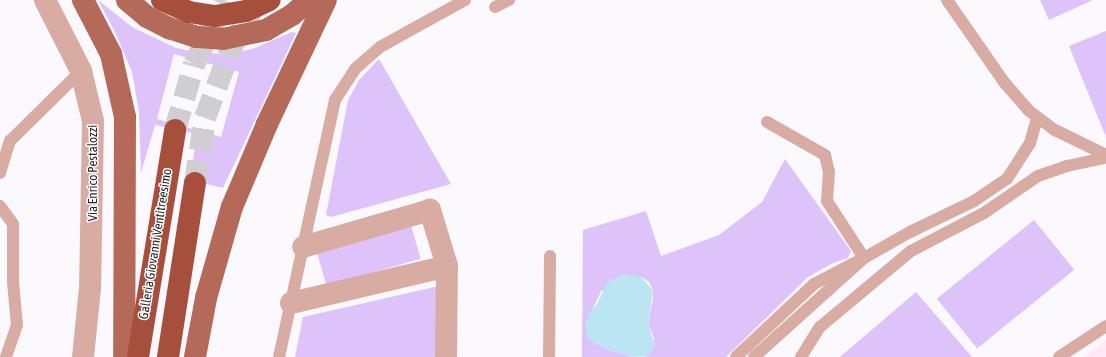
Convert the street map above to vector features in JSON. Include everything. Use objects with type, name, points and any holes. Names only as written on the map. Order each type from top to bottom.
[{"type":"highway","points":[[162,0],[189,12],[215,16],[246,11],[270,0]]},
{"type":"highway","name":"Galleria Giovanni Ventitreesimo","points":[[138,357],[175,130]]},
{"type":"highway","points":[[168,357],[195,183]]},
{"type":"main road","points":[[83,0],[111,54],[125,116],[124,357]]},
{"type":"main road","points":[[127,0],[147,17],[169,28],[197,37],[223,39],[266,30],[288,18],[309,0]]},
{"type":"main road","points":[[195,357],[206,298],[232,207],[257,146],[326,0]]},
{"type":"street","name":"Via Enrico Pestalozzi","points":[[45,0],[81,71],[94,121],[90,288],[83,357]]},
{"type":"street","points":[[303,247],[430,210],[446,266],[446,357]]},
{"type":"street","points":[[291,303],[446,266]]},
{"type":"lane","points":[[279,357],[335,100],[356,68],[388,42],[465,0]]},
{"type":"lane","points":[[495,7],[509,0]]},
{"type":"lane","points":[[947,0],[1004,82],[1037,118],[1106,157]]},
{"type":"lane","points":[[0,173],[10,141],[81,71]]},
{"type":"lane","points":[[736,357],[814,284],[910,232],[974,201],[1007,179],[1030,143],[1037,118]]},
{"type":"lane","points":[[767,122],[825,155],[829,172],[827,201],[864,258]]},
{"type":"lane","points":[[801,357],[820,327],[911,251],[984,213],[1030,182],[1060,168],[1106,157]]},
{"type":"lane","points":[[1007,179],[1030,182]]},
{"type":"lane","points":[[0,206],[13,224],[13,282],[17,325],[6,357]]},
{"type":"lane","points":[[549,357],[550,256]]},
{"type":"lane","points":[[754,357],[864,258]]},
{"type":"lane","points":[[1059,357],[1106,326]]},
{"type":"shaded area","points":[[98,0],[132,27],[176,48],[196,52],[226,54],[252,49],[292,32],[296,33],[223,188],[190,180],[197,134],[155,125],[141,173],[139,112],[132,72],[115,32]],"holes":[[[174,54],[239,72],[221,137],[157,119]]]},
{"type":"shaded area","points":[[1040,0],[1093,0],[1049,20]]},
{"type":"shaded area","points":[[1106,31],[1106,137],[1069,46]]},
{"type":"shaded area","points":[[379,59],[451,184],[331,217],[326,215],[348,100],[359,80]]},
{"type":"shaded area","points":[[785,159],[851,251],[848,258],[833,263],[808,277],[726,357],[642,357],[648,356],[654,338],[648,323],[653,298],[653,290],[649,282],[641,277],[601,291],[586,323],[588,338],[604,348],[633,357],[582,357],[583,230],[646,211],[661,256],[719,235],[762,202]]},
{"type":"shaded area","points":[[1034,220],[1074,270],[977,348],[937,299]]},
{"type":"shaded area","points":[[411,225],[421,259],[326,286],[317,252]]},
{"type":"shaded area","points":[[439,286],[437,357],[295,357],[303,317]]},
{"type":"shaded area","points":[[916,292],[972,357],[840,357]]},
{"type":"shaded area","points":[[1106,340],[1106,357],[1084,357]]},
{"type":"water","points":[[623,274],[641,277],[653,290],[648,323],[655,346],[648,356],[633,357],[604,348],[588,338],[586,323],[589,313],[597,304],[607,283]]},
{"type":"tunnel","points":[[175,130],[194,64],[225,0]]},
{"type":"tunnel","points":[[195,183],[205,118],[231,48],[258,0]]}]
